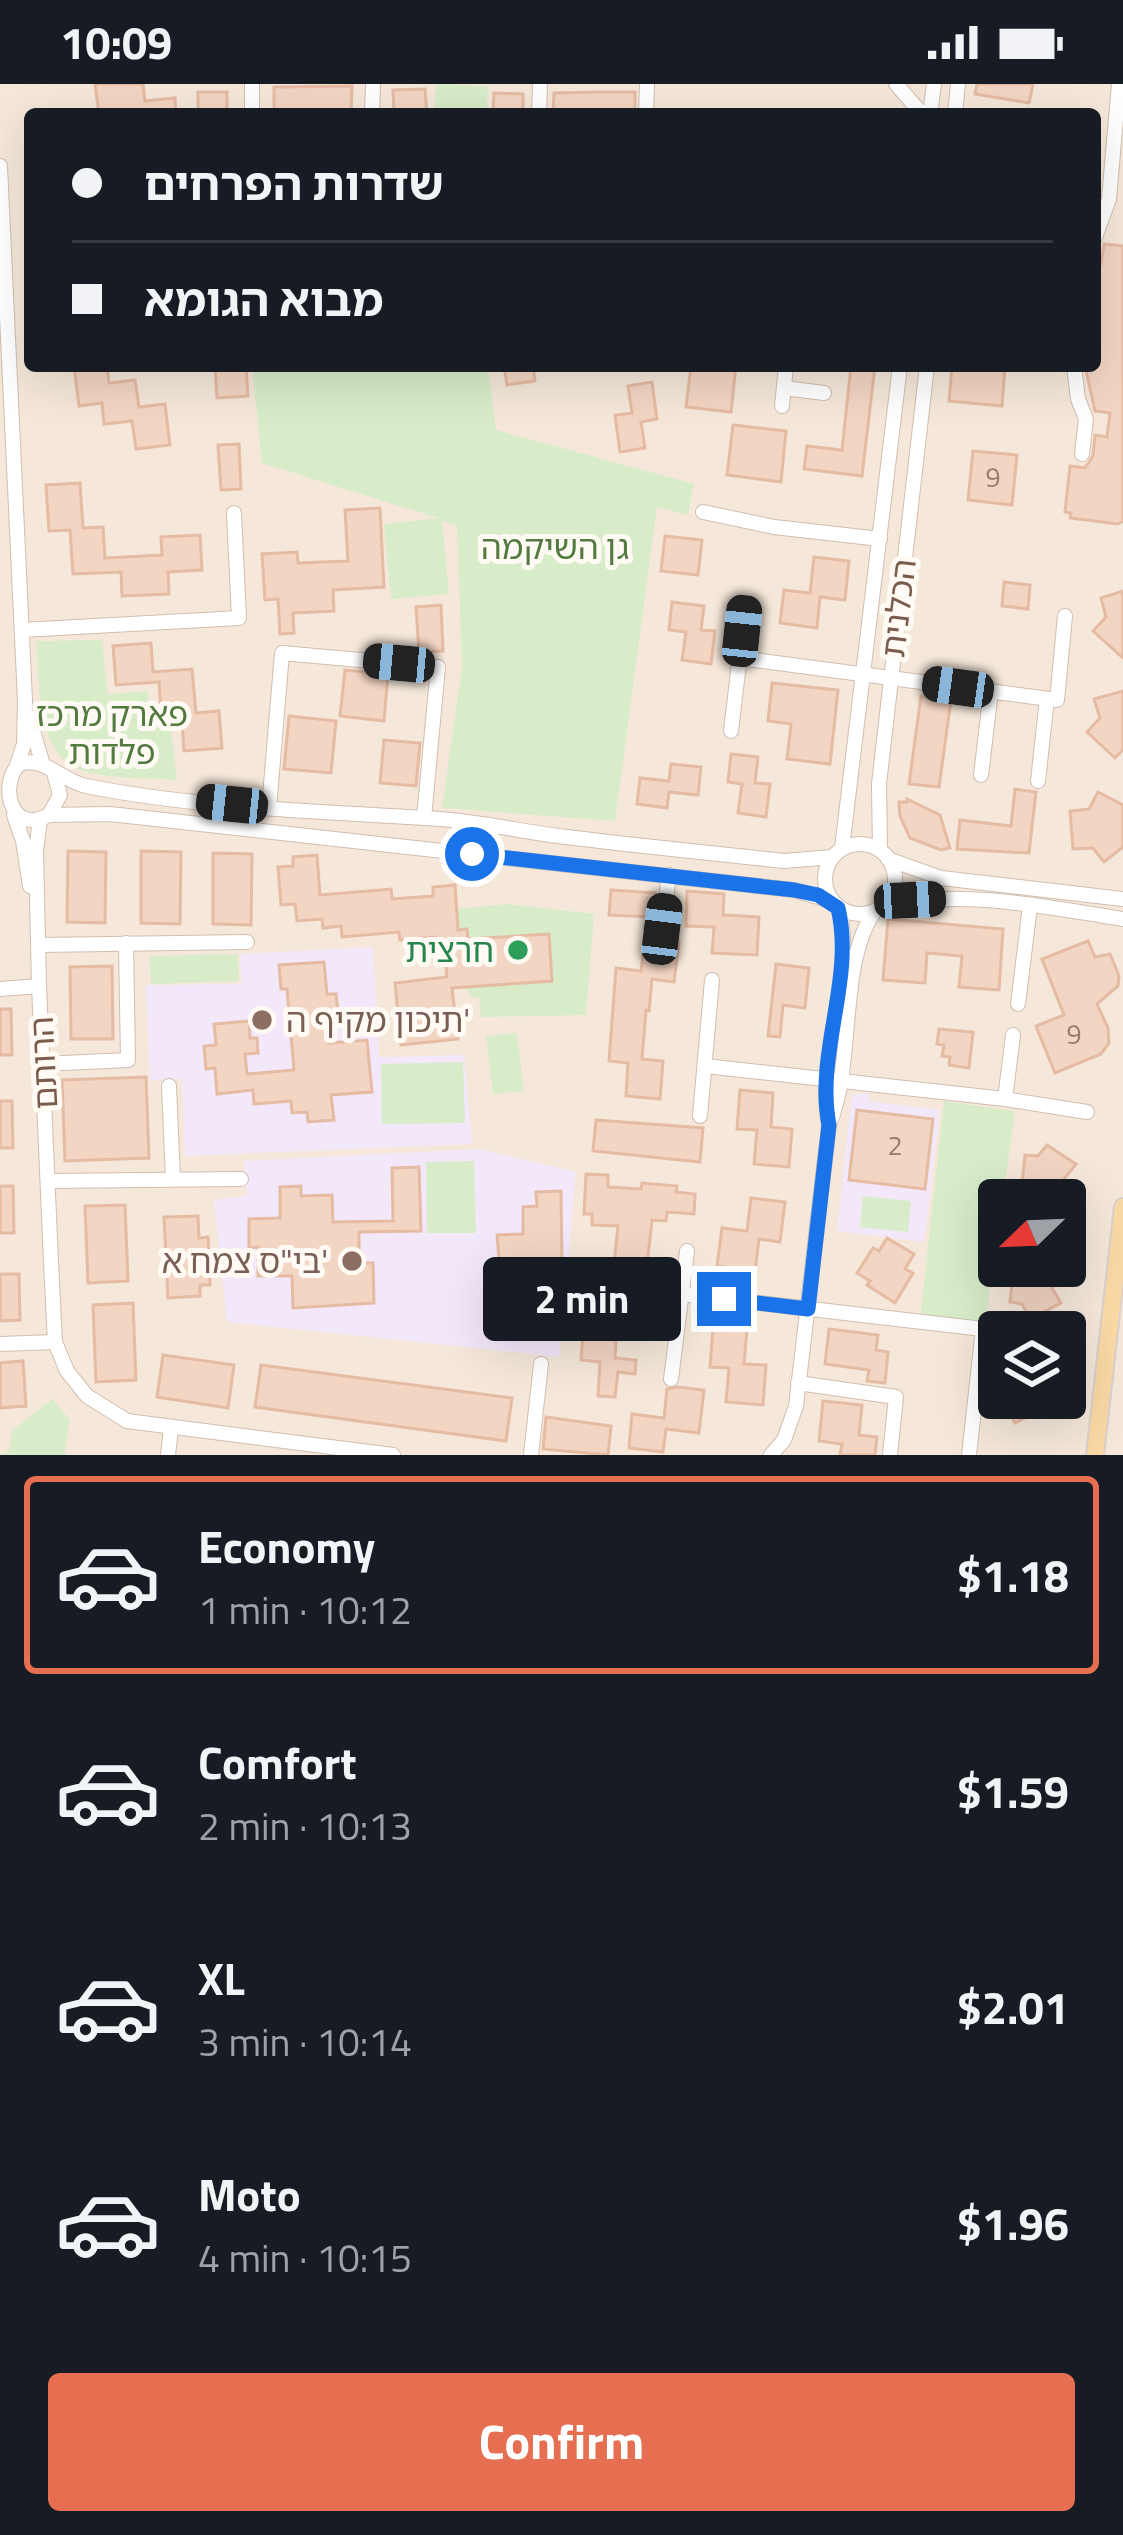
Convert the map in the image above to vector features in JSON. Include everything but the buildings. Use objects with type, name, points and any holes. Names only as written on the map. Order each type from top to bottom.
[{"type":"main road","points":[[1095,1455],[1123,1207]]},
{"type":"street","points":[[896,84],[920,108]]},
{"type":"street","points":[[932,84],[958,85]]},
{"type":"street","points":[[1101,221],[1109,199],[1119,84]]},
{"type":"street","points":[[0,166],[5,369],[25,700],[25,744],[17,765],[3,777],[1,792],[7,810],[44,817],[85,812],[669,874],[794,890],[856,915],[935,898],[1123,919]]},
{"type":"street","points":[[782,406],[785,372]]},
{"type":"street","name":"הכלנית","points":[[837,852],[864,675],[899,372]]},
{"type":"street","name":"הכלנית","points":[[884,855],[877,808],[926,372]]},
{"type":"street","points":[[1076,372],[1086,419],[1082,454]]},
{"type":"street","points":[[784,388],[824,393]]},
{"type":"street","points":[[704,512],[880,539]]},
{"type":"street","points":[[22,630],[239,618],[234,513]]},
{"type":"street","points":[[0,602],[20,601]]},
{"type":"street","points":[[731,731],[746,604]]},
{"type":"street","points":[[740,658],[1057,700],[1065,616]]},
{"type":"street","points":[[269,808],[283,652],[438,667],[424,818]]},
{"type":"street","points":[[981,775],[992,691]]},
{"type":"street","points":[[1038,781],[1047,698]]},
{"type":"street","points":[[25,700],[60,795],[44,817]]},
{"type":"street","points":[[17,765],[49,769],[70,783],[109,790],[269,808],[424,818],[784,861],[861,844],[941,878],[1123,899]]},
{"type":"street","name":"הרותם","points":[[7,810],[23,841],[39,944]]},
{"type":"street","name":"הרותם","points":[[44,817],[36,851],[55,1342],[67,1371],[87,1396],[128,1421],[171,1429]]},
{"type":"street","points":[[771,1455],[790,1427],[798,1383],[834,1080],[843,949],[825,874],[837,852]]},
{"type":"street","points":[[834,1080],[860,941],[894,889],[895,878],[884,855]]},
{"type":"street","points":[[651,928],[662,929],[669,874]]},
{"type":"street","points":[[1018,1004],[1030,906]]},
{"type":"street","points":[[39,944],[247,942]]},
{"type":"street","points":[[44,1064],[128,1060],[126,944]]},
{"type":"street","points":[[700,1116],[712,980]]},
{"type":"street","points":[[0,989],[39,986]]},
{"type":"street","points":[[1005,1099],[1013,1035]]},
{"type":"street","points":[[705,1066],[1088,1112]]},
{"type":"street","points":[[170,1086],[172,1179]]},
{"type":"street","points":[[48,1181],[241,1179]]},
{"type":"street","points":[[671,1379],[687,1251]]},
{"type":"street","points":[[681,1294],[983,1329],[969,1455]]},
{"type":"street","points":[[0,1344],[55,1342]]},
{"type":"street","points":[[532,1455],[541,1364]]},
{"type":"street","points":[[798,1383],[896,1397],[890,1455]]},
{"type":"street","points":[[169,1455],[171,1429],[393,1455]]},
{"type":"shaded area","points":[[0,84],[1123,84],[1123,1455],[0,1455]]},
{"type":"shaded area","name":"תיכון מקיף ה'","points":[[373,947],[379,1057],[464,1055],[472,1144],[185,1156],[182,1079],[150,1080],[146,985],[241,984],[240,954]]},
{"type":"shaded area","points":[[857,1093],[869,1094],[869,1101],[940,1110],[924,1242],[837,1231],[851,1100]]},
{"type":"shaded area","name":"בי\"ס צמח א'","points":[[480,1149],[576,1172],[559,1357],[227,1322],[214,1200],[247,1196],[244,1161]]},
{"type":"green space","points":[[436,84],[488,86],[487,108],[434,108]]},
{"type":"green space","name":"גן השיקמה","points":[[253,372],[489,372],[496,430],[694,484],[688,515],[657,507],[615,821],[442,808],[462,667],[457,525],[442,521],[449,594],[391,599],[384,524],[438,518],[262,463]]},
{"type":"green space","name":"פארק מרכז פלדות","points":[[102,640],[108,694],[148,691],[151,720],[170,720],[177,780],[91,773],[66,761],[55,749],[43,714],[36,641]]},
{"type":"green space","name":"חרצית","points":[[455,885],[457,909],[508,904],[594,914],[586,1015],[481,1017],[479,998],[472,997],[466,987],[464,958],[437,942],[433,887]]},
{"type":"green space","points":[[238,954],[239,981],[151,984],[150,956]]},
{"type":"green space","points":[[517,1033],[524,1091],[493,1094],[486,1036]]},
{"type":"green space","points":[[463,1062],[465,1123],[382,1124],[381,1064]]},
{"type":"green space","points":[[944,1101],[1015,1111],[1006,1179],[978,1179],[978,1287],[990,1287],[988,1311],[978,1311],[978,1326],[920,1319]]},
{"type":"green space","points":[[474,1161],[476,1233],[427,1233],[426,1162]]},
{"type":"green space","points":[[863,1196],[911,1201],[908,1232],[860,1227]]},
{"type":"green space","points":[[52,1399],[70,1420],[64,1455],[0,1455],[9,1451],[12,1431]]},
{"type":"place","name":"חרצית","points":[[518,950]]},
{"type":"place","name":"תיכון מקיף ה'","points":[[262,1020]]},
{"type":"place","name":"בי\"ס צמח א'","points":[[352,1261]]},
{"type":"route","points":[[472,854],[794,890],[818,895],[838,908],[843,949],[825,1095],[829,1125],[808,1309],[724,1299]]}]
